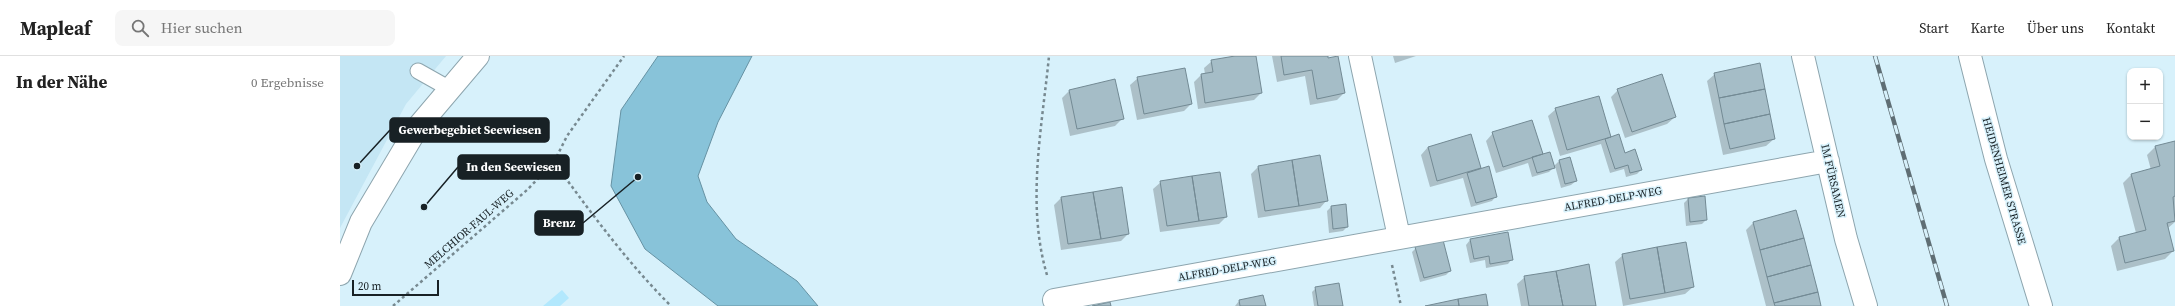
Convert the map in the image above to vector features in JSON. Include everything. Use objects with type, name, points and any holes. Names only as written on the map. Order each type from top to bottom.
[{"type":"street","points":[[340,274],[361,222],[417,128],[478,56]]},
{"type":"street","points":[[1360,56],[1393,238]]},
{"type":"street","name":"IM FÜRSAMEN","points":[[1803,56],[1846,239],[1866,306]]},
{"type":"street","name":"HEIDENHEIMER STRASSE","points":[[1970,56],[1996,159],[2041,306]]},
{"type":"street","name":"ALFRED-DELP-WEG","points":[[1054,300],[1828,160]]},
{"type":"lane","points":[[418,71],[450,89]]},
{"type":"path","name":"MELCHIOR-FAUL-WEG","points":[[393,306],[527,190],[554,162],[567,136],[624,56]]},
{"type":"path","points":[[1049,56],[1037,168],[1040,235],[1046,271],[1054,300]]},
{"type":"path","points":[[554,162],[602,229],[641,276],[671,306]]},
{"type":"path","points":[[1393,238],[1401,306]]},
{"type":"shaded area","points":[[340,56],[446,56],[406,104],[340,228]]},
{"type":"shaded area","points":[[658,56],[752,56],[718,122],[698,176],[707,202],[736,239],[797,281],[818,306],[718,306],[645,249],[611,186],[621,110]]},
{"type":"shaded area","points":[[562,290],[569,298],[560,306],[543,306]]},
{"type":"building","points":[[1235,56],[1256,56],[1262,93],[1205,103],[1201,74],[1213,72],[1211,60]]},
{"type":"building","points":[[1281,56],[1328,56],[1328,58],[1338,56],[1345,93],[1317,99],[1312,70],[1284,75]]},
{"type":"building","points":[[1760,63],[1765,89],[1719,98],[1714,73]]},
{"type":"building","points":[[1185,68],[1192,104],[1144,114],[1137,77]]},
{"type":"building","points":[[1662,74],[1676,117],[1632,132],[1617,89]]},
{"type":"building","points":[[1115,79],[1124,119],[1077,129],[1069,90]]},
{"type":"building","points":[[1765,89],[1770,114],[1724,124],[1719,98]]},
{"type":"building","points":[[1599,96],[1611,137],[1567,150],[1555,108]]},
{"type":"building","points":[[1770,114],[1775,139],[1730,149],[1724,124]]},
{"type":"building","points":[[1532,120],[1543,154],[1503,167],[1492,132]]},
{"type":"building","points":[[1471,134],[1481,168],[1437,181],[1428,147]]},
{"type":"building","points":[[1619,134],[1625,153],[1635,149],[1642,170],[1630,173],[1628,165],[1615,169],[1605,139]]},
{"type":"building","points":[[2175,141],[2175,196],[2173,197],[2175,221],[2167,223],[2174,251],[2125,263],[2119,237],[2146,230],[2131,174],[2160,166],[2155,146]]},
{"type":"building","points":[[1550,152],[1555,168],[1537,173],[1532,157]]},
{"type":"building","points":[[1320,155],[1328,201],[1299,206],[1292,160]]},
{"type":"building","points":[[1570,157],[1577,181],[1565,184],[1559,160]]},
{"type":"building","points":[[1292,160],[1299,206],[1265,211],[1258,166]]},
{"type":"building","points":[[1489,166],[1497,197],[1476,203],[1467,173]]},
{"type":"building","points":[[1220,172],[1227,217],[1199,221],[1192,176]]},
{"type":"building","points":[[1192,176],[1199,221],[1167,226],[1160,181]]},
{"type":"building","points":[[1122,187],[1129,234],[1101,239],[1093,192]]},
{"type":"building","points":[[1093,192],[1101,239],[1068,244],[1061,197]]},
{"type":"building","points":[[1705,196],[1707,220],[1690,222],[1688,198]]},
{"type":"building","points":[[1346,204],[1348,227],[1333,229],[1331,206]]},
{"type":"building","points":[[1796,210],[1804,238],[1760,250],[1753,222]]},
{"type":"building","points":[[1508,232],[1513,260],[1490,264],[1489,256],[1474,259],[1470,239]]},
{"type":"building","points":[[1804,238],[1811,265],[1767,277],[1760,250]]},
{"type":"building","points":[[1443,240],[1451,271],[1424,278],[1415,247]]},
{"type":"building","points":[[1686,242],[1694,287],[1665,293],[1657,247]]},
{"type":"building","points":[[1657,247],[1665,293],[1630,299],[1622,254]]},
{"type":"building","points":[[1589,264],[1596,306],[1563,306],[1556,271]]},
{"type":"building","points":[[1811,265],[1818,292],[1774,303],[1767,277]]},
{"type":"building","points":[[1556,271],[1563,306],[1529,306],[1524,276]]},
{"type":"building","points":[[1339,283],[1343,306],[1318,306],[1315,287]]},
{"type":"building","points":[[1818,292],[1821,306],[1775,306],[1774,303]]},
{"type":"building","points":[[1486,294],[1488,306],[1459,306],[1458,299]]},
{"type":"building","points":[[1263,295],[1266,306],[1240,306],[1239,300]]},
{"type":"building","points":[[1458,299],[1459,306],[1425,306]]},
{"type":"building","points":[[1110,302],[1111,306],[1092,306]]},
{"type":"railway","points":[[1875,56],[1947,306]]},
{"type":"place","name":"Gewerbegebiet Seewiesen","points":[[357,166]]},
{"type":"place","name":"Brenz","points":[[638,177]]},
{"type":"place","name":"In den Seewiesen","points":[[424,207]]}]
